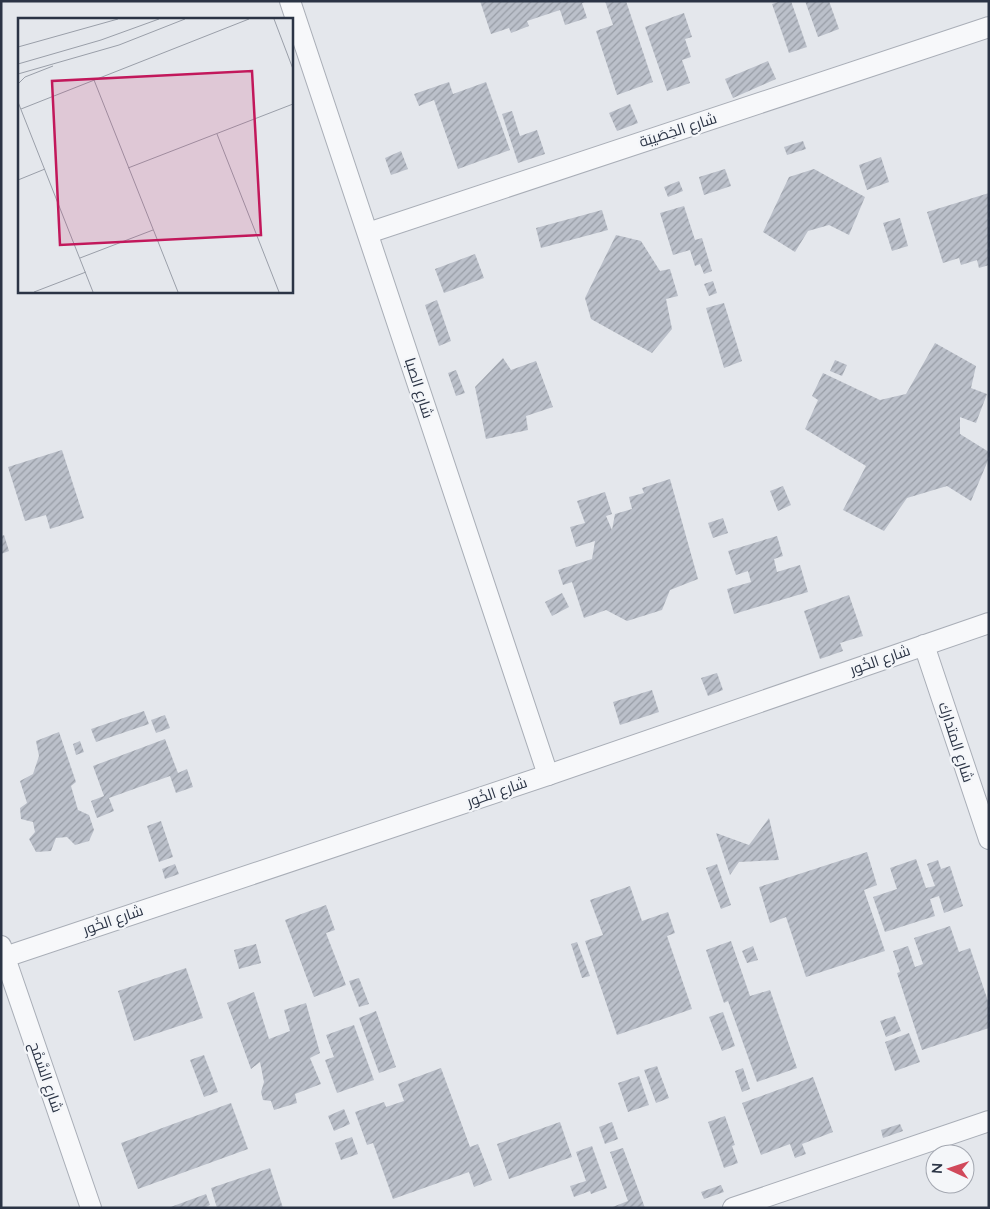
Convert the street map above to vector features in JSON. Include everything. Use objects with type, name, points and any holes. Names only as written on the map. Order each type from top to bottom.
[{"type":"street","name":"شارع الصبا","points":[[290,1],[548,774]]},
{"type":"street","name":"شارع الخِصَيبَة","points":[[368,233],[989,27]]},
{"type":"street","name":"شارع الخُور","points":[[3,951],[548,774],[989,624]]},
{"type":"street","name":"شارع المتدارك","points":[[924,645],[989,839]]},
{"type":"street","name":"شارع السَّمْح","points":[[3,951],[91,1208]]},
{"type":"street","points":[[733,1208],[989,1121]]},
{"type":"building","points":[[480,1],[587,1],[582,3],[587,18],[565,25],[560,10],[527,21],[529,26],[511,33],[509,28],[491,34]]},
{"type":"building","points":[[605,1],[626,1],[653,82],[617,95],[596,31],[613,25]]},
{"type":"building","points":[[781,1],[791,1],[807,47],[789,53],[772,4]]},
{"type":"building","points":[[805,1],[829,1],[839,29],[818,37]]},
{"type":"building","points":[[684,13],[692,37],[685,39],[691,57],[682,60],[690,83],[667,91],[645,27]]},
{"type":"building","points":[[768,61],[776,79],[733,98],[725,79]]},
{"type":"building","points":[[449,82],[453,94],[486,82],[510,150],[458,169],[434,100],[419,106],[414,94]]},
{"type":"building","points":[[630,104],[638,123],[617,131],[609,113]]},
{"type":"building","points":[[512,111],[520,136],[537,130],[545,154],[518,163],[502,114]]},
{"type":"building","points":[[803,141],[806,149],[787,155],[784,147]]},
{"type":"building","points":[[401,151],[408,169],[391,175],[385,158]]},
{"type":"building","points":[[881,157],[889,182],[867,190],[859,165]]},
{"type":"building","points":[[725,169],[731,186],[704,195],[699,177]]},
{"type":"building","points":[[814,169],[865,197],[849,235],[829,225],[808,231],[795,252],[763,232],[789,177]]},
{"type":"building","points":[[679,181],[683,191],[668,197],[664,187]]},
{"type":"building","points":[[989,193],[989,265],[979,268],[977,260],[961,265],[959,258],[943,263],[927,212]]},
{"type":"building","points":[[684,206],[695,240],[702,238],[712,271],[704,274],[700,264],[695,266],[690,250],[673,255],[660,213]]},
{"type":"building","points":[[602,210],[608,230],[541,248],[536,228]]},
{"type":"building","points":[[900,218],[908,246],[892,251],[883,223]]},
{"type":"building","points":[[616,235],[641,241],[660,271],[670,269],[678,296],[666,299],[672,329],[652,353],[591,319],[585,298]]},
{"type":"building","points":[[475,254],[484,278],[444,293],[435,269]]},
{"type":"building","points":[[713,281],[717,293],[709,296],[704,284]]},
{"type":"building","points":[[437,300],[451,341],[439,346],[425,305]]},
{"type":"building","points":[[724,303],[742,361],[724,368],[706,308]]},
{"type":"building","points":[[935,343],[976,366],[971,388],[987,394],[976,423],[960,417],[960,434],[989,452],[989,458],[971,501],[947,486],[907,498],[884,531],[843,510],[866,466],[805,429],[818,400],[812,396],[823,373],[880,400],[906,394]]},
{"type":"building","points":[[503,358],[511,370],[536,361],[553,407],[526,416],[528,430],[486,439],[475,387]]},
{"type":"building","points":[[835,360],[847,365],[842,376],[830,371]]},
{"type":"building","points":[[456,370],[465,393],[456,396],[448,373]]},
{"type":"building","points":[[62,450],[84,518],[50,529],[46,515],[25,521],[8,467]]},
{"type":"building","points":[[670,479],[698,579],[670,590],[662,610],[627,621],[606,610],[584,618],[572,582],[563,585],[558,570],[592,559],[595,541],[576,547],[570,527],[585,523],[577,501],[605,492],[612,514],[606,516],[612,530],[615,514],[632,509],[629,497],[644,493],[642,488]]},
{"type":"building","points":[[783,486],[791,505],[778,511],[770,491]]},
{"type":"building","points":[[723,518],[728,533],[713,538],[708,523]]},
{"type":"building","points":[[4,535],[9,551],[1,554],[1,536]]},
{"type":"building","points":[[777,536],[783,556],[774,559],[777,572],[800,565],[808,592],[734,614],[727,589],[751,582],[748,571],[736,575],[728,551]]},
{"type":"building","points":[[562,593],[569,607],[552,616],[545,602]]},
{"type":"building","points":[[849,595],[863,636],[840,643],[843,651],[820,659],[804,611]]},
{"type":"building","points":[[717,673],[723,690],[708,696],[701,678]]},
{"type":"building","points":[[652,690],[659,712],[620,725],[613,702]]},
{"type":"building","points":[[144,711],[149,724],[96,742],[91,729]]},
{"type":"building","points":[[165,715],[170,728],[156,733],[151,720]]},
{"type":"building","points":[[59,732],[76,782],[71,786],[78,810],[89,815],[94,830],[89,841],[75,845],[67,837],[56,838],[51,851],[36,852],[29,839],[35,832],[33,822],[21,819],[20,808],[27,803],[20,781],[33,774],[39,756],[36,741]]},
{"type":"building","points":[[165,739],[178,773],[187,769],[193,787],[176,793],[170,776],[109,798],[114,811],[97,818],[91,801],[104,796],[93,766]]},
{"type":"building","points":[[80,741],[84,752],[76,755],[73,744]]},
{"type":"building","points":[[769,818],[779,860],[739,862],[730,875],[716,833],[749,845]]},
{"type":"building","points":[[161,821],[173,857],[159,862],[147,826]]},
{"type":"building","points":[[867,852],[877,885],[864,890],[885,951],[806,977],[786,917],[770,923],[759,887]]},
{"type":"building","points":[[916,859],[926,888],[935,886],[927,864],[938,860],[941,869],[950,866],[963,906],[944,913],[939,896],[930,899],[935,916],[885,932],[873,897],[897,889],[890,868]]},
{"type":"building","points":[[175,864],[179,874],[165,879],[162,869]]},
{"type":"building","points":[[717,864],[731,905],[721,909],[706,868]]},
{"type":"building","points":[[630,886],[642,921],[668,912],[675,933],[667,936],[692,1009],[617,1035],[585,941],[603,935],[590,900]]},
{"type":"building","points":[[326,905],[335,930],[326,933],[346,985],[314,997],[285,920]]},
{"type":"building","points":[[950,926],[959,952],[970,948],[989,1004],[989,1028],[922,1050],[897,973],[900,972],[893,951],[908,946],[915,967],[923,964],[914,938]]},
{"type":"building","points":[[731,941],[750,996],[770,990],[797,1068],[757,1082],[728,1001],[724,1003],[706,950]]},
{"type":"building","points":[[577,942],[590,976],[582,978],[571,944]]},
{"type":"building","points":[[256,944],[261,963],[239,969],[234,950]]},
{"type":"building","points":[[753,946],[758,960],[747,963],[742,951]]},
{"type":"building","points":[[186,968],[203,1018],[134,1041],[118,991]]},
{"type":"building","points":[[359,978],[369,1004],[359,1007],[349,981]]},
{"type":"building","points":[[254,992],[269,1039],[290,1031],[284,1010],[306,1003],[320,1053],[310,1058],[321,1084],[295,1094],[297,1103],[274,1110],[271,1101],[263,1100],[261,1092],[264,1082],[260,1062],[251,1069],[227,1003]]},
{"type":"building","points":[[376,1011],[396,1067],[379,1073],[359,1018]]},
{"type":"building","points":[[723,1012],[735,1046],[722,1051],[709,1017]]},
{"type":"building","points":[[895,1016],[901,1031],[886,1037],[880,1021]]},
{"type":"building","points":[[354,1025],[374,1080],[337,1093],[325,1060],[334,1057],[326,1035]]},
{"type":"building","points":[[909,1033],[920,1062],[895,1071],[885,1042]]},
{"type":"building","points":[[204,1055],[218,1092],[204,1097],[190,1060]]},
{"type":"building","points":[[657,1066],[669,1098],[656,1103],[644,1070]]},
{"type":"building","points":[[441,1068],[470,1147],[478,1144],[492,1180],[474,1187],[469,1172],[393,1199],[373,1143],[367,1145],[355,1112],[384,1102],[386,1107],[404,1101],[398,1084]]},
{"type":"building","points":[[743,1068],[750,1089],[742,1092],[735,1071]]},
{"type":"building","points":[[639,1076],[649,1105],[628,1112],[618,1083]]},
{"type":"building","points":[[813,1077],[833,1132],[802,1144],[806,1154],[795,1158],[790,1144],[761,1155],[742,1103]]},
{"type":"building","points":[[231,1103],[248,1149],[138,1189],[121,1143]]},
{"type":"building","points":[[344,1109],[350,1124],[334,1131],[328,1116]]},
{"type":"building","points":[[725,1116],[735,1145],[732,1146],[738,1163],[724,1168],[708,1122]]},
{"type":"building","points":[[560,1122],[572,1157],[509,1179],[497,1144]]},
{"type":"building","points":[[612,1122],[618,1139],[605,1144],[599,1127]]},
{"type":"building","points":[[900,1124],[903,1131],[883,1138],[881,1130]]},
{"type":"building","points":[[352,1137],[358,1154],[341,1160],[335,1143]]},
{"type":"building","points":[[592,1146],[607,1188],[591,1194],[590,1191],[574,1197],[570,1186],[586,1181],[576,1152]]},
{"type":"building","points":[[623,1148],[645,1208],[610,1208],[628,1201],[610,1152]]},
{"type":"building","points":[[270,1168],[283,1208],[217,1208],[211,1188]]},
{"type":"building","points":[[721,1185],[724,1192],[704,1199],[701,1192]]},
{"type":"building","points":[[206,1194],[210,1205],[204,1208],[168,1208]]}]
